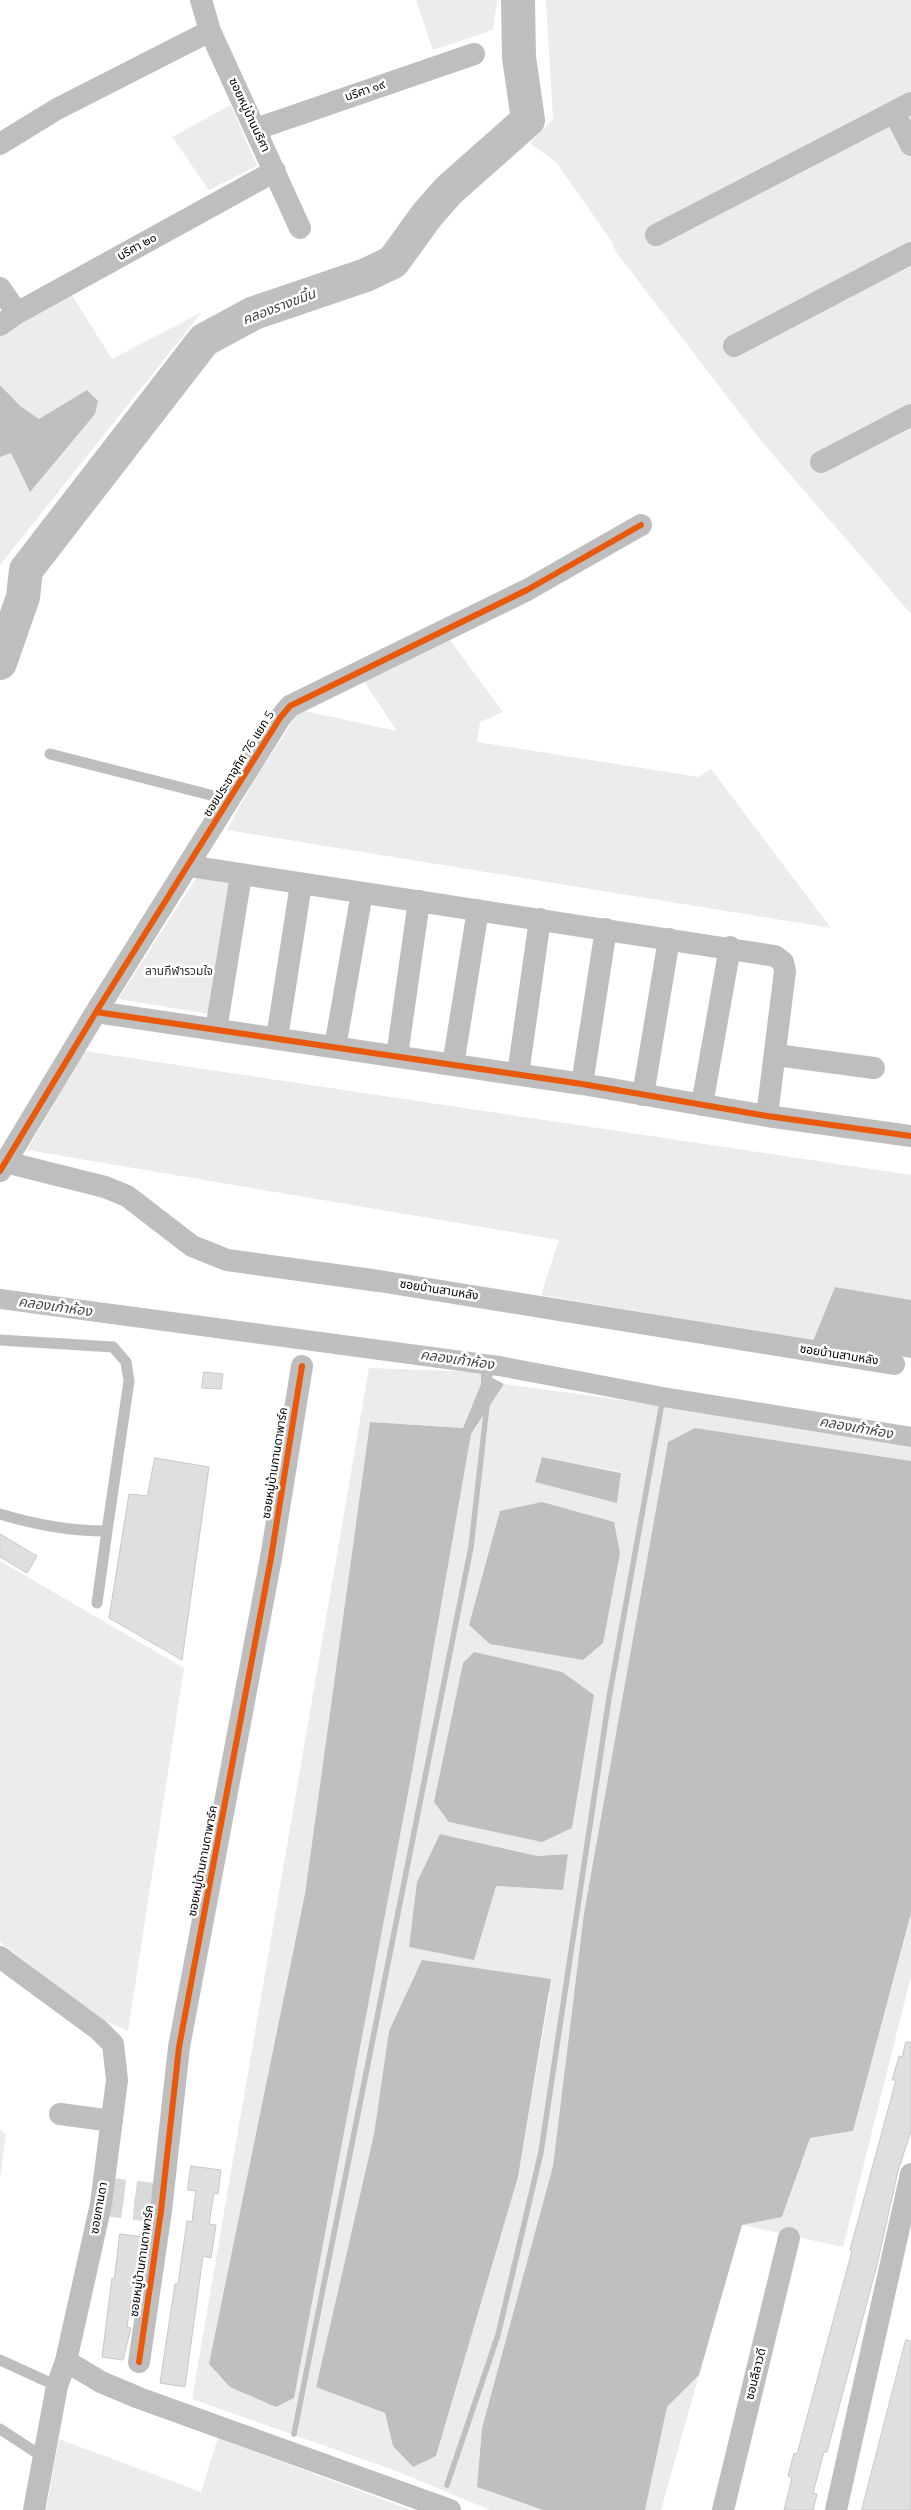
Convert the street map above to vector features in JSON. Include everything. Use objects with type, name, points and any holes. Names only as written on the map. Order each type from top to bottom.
[{"type":"street","name":"ซอยหมู่บ้านนริศา","points":[[201,0],[210,31],[256,128],[300,228]]},
{"type":"street","points":[[0,144],[57,109],[210,31]]},
{"type":"street","name":"นริศา ๑๙","points":[[256,128],[474,54]]},
{"type":"street","points":[[656,235],[902,107],[911,145]]},
{"type":"street","name":"นริศา ๒๐","points":[[9,319],[274,171]]},
{"type":"street","points":[[734,346],[911,253]]},
{"type":"street","points":[[0,288],[9,319]]},
{"type":"street","points":[[821,462],[911,416]]},
{"type":"street","name":"ซอยประชาอุทิศ 76 แยก 5","points":[[3,1167],[96,1012],[280,718],[290,706],[527,590],[641,525]]},
{"type":"street","points":[[189,866],[730,947],[775,956],[783,962],[785,971],[776,1055],[766,1116]]},
{"type":"street","points":[[216,1030],[241,875]]},
{"type":"street","points":[[277,1038],[301,884]]},
{"type":"street","points":[[334,1047],[362,893]]},
{"type":"street","points":[[397,1056],[420,901]]},
{"type":"street","points":[[453,1065],[478,910]]},
{"type":"street","points":[[518,1074],[540,919]]},
{"type":"street","points":[[582,1084],[606,929]]},
{"type":"street","points":[[643,1095],[669,938]]},
{"type":"street","points":[[702,1105],[730,947]]},
{"type":"street","points":[[96,1012],[518,1074],[766,1116],[911,1136]]},
{"type":"street","points":[[776,1055],[874,1068]]},
{"type":"street","name":"ซอยบ้านสามหลัง","points":[[3,1167],[105,1187],[127,1196],[192,1246],[227,1260],[379,1281],[894,1364]]},
{"type":"street","name":"ซอยหมู่บ้านกานดาพาร์ค","points":[[139,2362],[161,2211],[179,2047],[269,1567],[302,1366]]},
{"type":"street","name":"ซอยกานดา","points":[[0,1957],[100,2030],[113,2044],[117,2080],[101,2204],[66,2361],[57,2386],[34,2510]]},
{"type":"street","points":[[60,2114],[112,2121]]},
{"type":"street","points":[[836,2510],[909,2188]]},
{"type":"street","name":"ซอนลีลาวดี","points":[[723,2510],[789,2238]]},
{"type":"street","points":[[66,2361],[101,2382],[139,2398],[450,2510]]},
{"type":"lane","points":[[50,754],[230,800]]},
{"type":"lane","points":[[0,1340],[113,1347],[126,1362],[130,1381],[97,1603]]},
{"type":"lane","points":[[0,1514],[30,1523],[74,1531],[107,1531]]},
{"type":"lane","points":[[0,2360],[57,2386]]},
{"type":"lane","points":[[0,2429],[43,2457]]},
{"type":"green space","points":[[416,0],[497,0],[493,30],[433,50]]},
{"type":"green space","points":[[546,0],[911,0],[911,614],[762,442],[616,252],[612,242],[556,162],[530,143],[553,119]]},
{"type":"green space","points":[[231,105],[257,166],[209,190],[172,137]]},
{"type":"green space","points":[[71,294],[112,359],[202,312],[0,565],[0,331]]},
{"type":"green space","points":[[450,640],[503,712],[480,722],[477,742],[699,777],[711,769],[831,928],[227,830],[254,780],[300,710],[397,731],[361,677]]},
{"type":"green space","name":"ลานกีฬารวมใจ","points":[[200,872],[233,878],[209,1014],[118,999]]},
{"type":"green space","points":[[84,1051],[911,1175],[911,1300],[835,1287],[813,1341],[541,1295],[559,1240],[27,1150]]},
{"type":"green space","points":[[369,1368],[481,1372],[481,1384],[463,1428],[370,1422],[305,1894],[276,2407],[294,2398],[412,1772],[471,1434],[504,1384],[629,1401],[911,1445],[911,1461],[695,1428],[668,1442],[584,1913],[553,2166],[482,2428],[477,2487],[543,2510],[490,2510],[396,2471],[192,2399]],"holes":[[[543,1457],[621,1472],[621,1473],[535,1482]],[[562,1672],[578,1782],[572,1828]],[[440,1834],[537,1856],[568,1854],[563,1890],[496,1886]],[[550,1992],[518,2177],[436,2456],[393,2446],[385,2413],[316,2387],[374,2134],[389,2031]]]},
{"type":"green space","points":[[0,1561],[184,1668],[128,2031],[99,2018],[0,1942]]},
{"type":"green space","points":[[911,1913],[911,1976],[843,2247],[742,2225],[782,2217],[810,2138],[853,2131]]},
{"type":"green space","points":[[0,2130],[6,2134],[0,2178]]},
{"type":"green space","points":[[699,2375],[661,2510],[645,2510],[667,2407]]},
{"type":"green space","points":[[218,2438],[411,2510],[46,2510],[59,2439],[201,2492]]},
{"type":"shaded area","points":[[0,385],[20,406],[39,419],[87,390],[98,401],[95,414],[30,492],[11,453],[0,457]]},
{"type":"shaded area","points":[[835,1287],[911,1300],[911,1358],[813,1341]]},
{"type":"shaded area","points":[[481,1372],[504,1384],[471,1434],[412,1772],[294,2398],[276,2407],[230,2387],[209,2364],[305,1894],[370,1422],[463,1428],[481,1384]]},
{"type":"shaded area","points":[[695,1428],[911,1461],[911,1913],[853,2131],[810,2138],[782,2217],[742,2225],[699,2375],[667,2407],[645,2510],[543,2510],[477,2487],[482,2428],[553,2166],[584,1913],[668,1442]]},
{"type":"shaded area","points":[[542,1457],[621,1473],[617,1503],[535,1482]]},
{"type":"shaded area","points":[[542,1502],[614,1522],[620,1553],[603,1643],[583,1660],[490,1644],[469,1625],[500,1511]]},
{"type":"shaded area","points":[[474,1652],[562,1672],[594,1695],[572,1828],[542,1842],[449,1822],[434,1802],[463,1663]]},
{"type":"shaded area","points":[[440,1834],[537,1856],[568,1854],[563,1890],[496,1886],[474,1960],[409,1947],[417,1882]]},
{"type":"shaded area","points":[[422,1960],[551,1979],[518,2177],[436,2456],[413,2467],[393,2446],[385,2413],[316,2387],[374,2134],[389,2031]]},
{"type":"building","points":[[204,1372],[223,1374],[221,1389],[202,1388]]},
{"type":"building","points":[[155,1458],[209,1467],[182,1660],[109,1618],[129,1494],[147,1496]]},
{"type":"building","points":[[0,1534],[37,1556],[27,1573],[0,1557]]},
{"type":"building","points":[[906,2042],[911,2042],[911,2131],[898,2171],[877,2265],[827,2452],[824,2452],[813,2493],[817,2494],[813,2510],[784,2510],[792,2478],[788,2476],[794,2453],[797,2454],[852,2251],[850,2250],[896,2080],[892,2080],[899,2056],[902,2057]]},
{"type":"building","points":[[191,2166],[221,2170],[218,2194],[214,2193],[209,2224],[216,2225],[211,2258],[203,2256],[185,2387],[160,2383],[187,2221],[192,2222],[196,2191],[188,2190]]},
{"type":"building","points":[[120,2234],[144,2237],[133,2298],[131,2298],[127,2327],[131,2328],[123,2360],[102,2357],[112,2278],[114,2279]]},
{"type":"building","points":[[906,2340],[911,2341],[911,2510],[862,2510]]},
{"type":"waterway","name":"คลองรางขมิ้น","points":[[0,663],[23,597],[26,570],[204,340],[254,313],[366,275],[393,262],[427,215],[449,190],[528,120],[519,57],[518,0]]},
{"type":"waterway","name":"คลองเก้าห้อง","points":[[0,1299],[499,1366],[663,1397],[911,1437]]},
{"type":"waterway","points":[[489,1383],[491,1365]]},
{"type":"waterway","points":[[447,2485],[498,2335],[541,2152],[609,1698],[663,1397]]},
{"type":"waterway","points":[[294,2434],[471,1547],[487,1405]]},
{"type":"tunnel","points":[[103,2188],[162,2195]]},
{"type":"tunnel","points":[[101,2204],[161,2211]]},
{"type":"cycle path","points":[[0,1171],[96,1012],[280,718],[290,706],[527,590],[641,525]]},
{"type":"cycle path","points":[[96,1012],[582,1084],[767,1116],[911,1136]]},
{"type":"cycle path","points":[[139,2362],[161,2211],[179,2047],[271,1558],[302,1366]]}]
